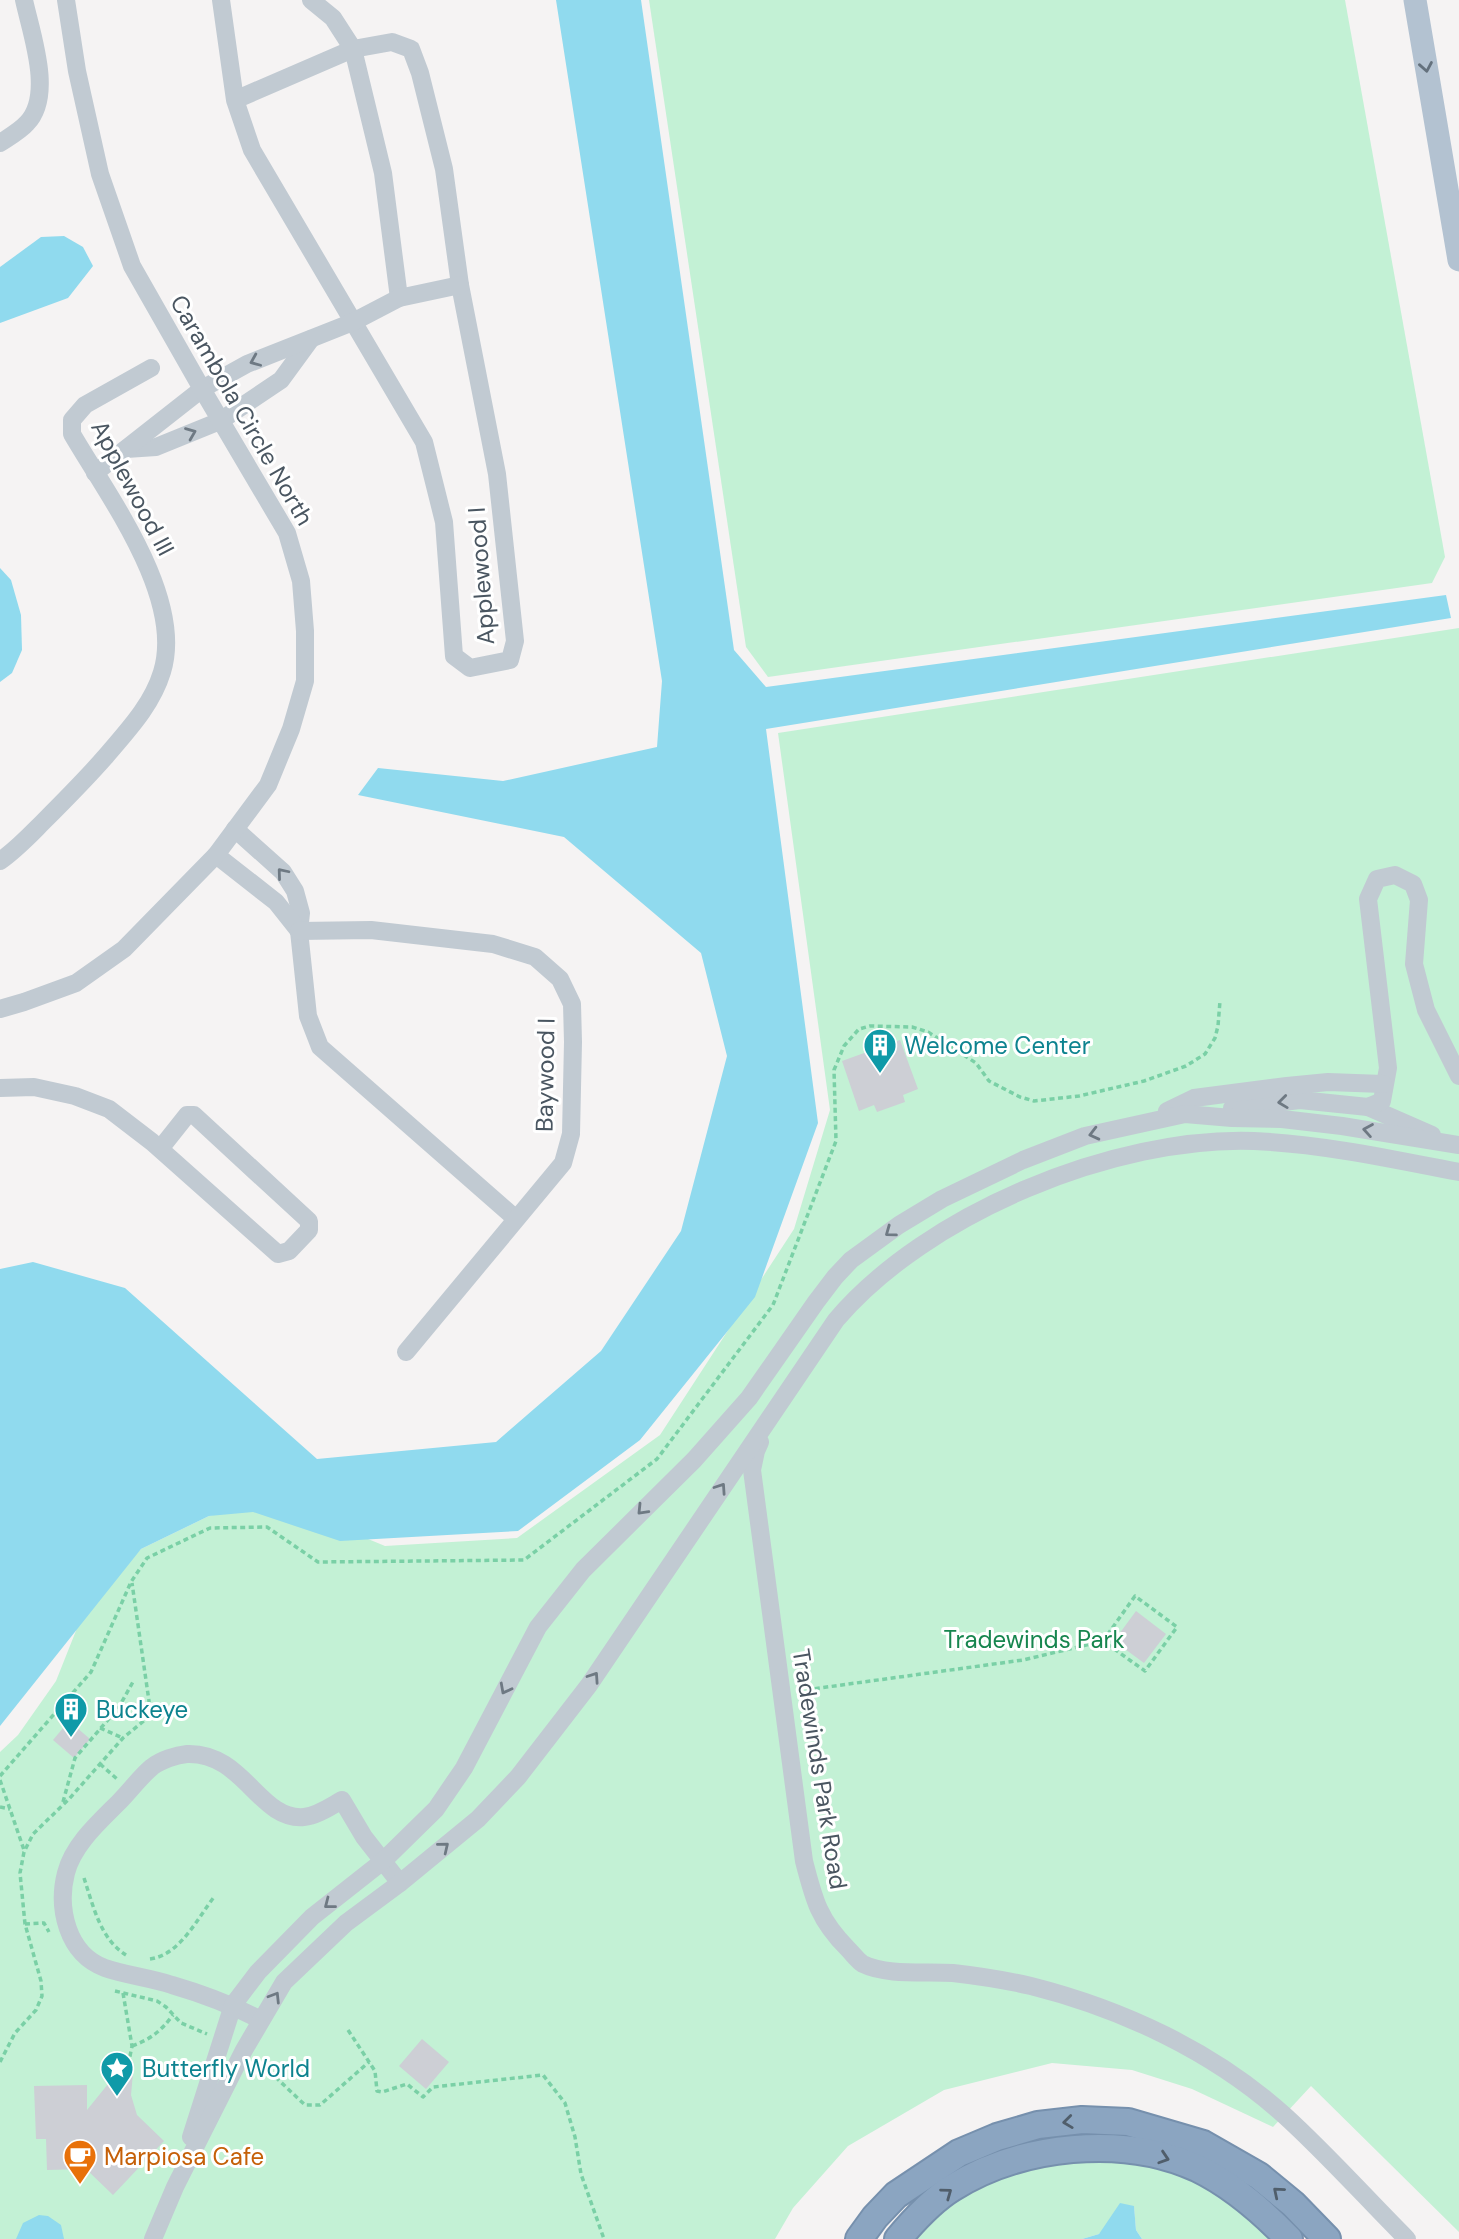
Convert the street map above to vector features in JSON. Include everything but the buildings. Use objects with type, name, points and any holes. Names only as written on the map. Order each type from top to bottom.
[{"type":"highway","points":[[859,2239],[896,2195],[959,2152],[1038,2125],[1082,2120],[1128,2122],[1203,2144],[1259,2176],[1293,2204],[1327,2239]]},
{"type":"highway","points":[[898,2239],[911,2223],[951,2189],[1003,2162],[1046,2152],[1093,2148],[1145,2152],[1197,2168],[1248,2201],[1289,2239]]},
{"type":"main road","points":[[1415,0],[1459,260]]},
{"type":"street","points":[[0,143],[28,122],[38,102],[41,76],[24,0]]},
{"type":"street","name":"Carambola Circle North","points":[[0,1009],[76,983],[95,970],[124,949],[216,855],[268,785],[291,729],[305,681],[301,582],[287,533],[132,266],[97,162],[65,0]]},
{"type":"street","name":"Applewood I","points":[[221,0],[235,100],[252,150],[424,442],[444,522],[454,656],[470,668],[510,660],[515,641],[497,474],[460,285],[444,169],[411,49],[393,42],[353,49],[235,100]]},
{"type":"street","points":[[312,0],[333,18],[353,49],[383,173],[399,298]]},
{"type":"street","points":[[95,473],[201,389],[247,364],[352,322],[399,298],[460,285]]},
{"type":"street","points":[[126,449],[156,447],[220,421],[281,380],[312,338]]},
{"type":"street","name":"Applewood III","points":[[0,861],[84,782],[144,711],[162,672],[167,631],[159,597],[143,555],[72,433],[72,420],[85,405],[150,368]]},
{"type":"street","points":[[235,829],[283,872],[295,891],[301,913],[299,931],[308,1016],[320,1047],[515,1218]]},
{"type":"street","points":[[216,855],[276,902],[299,931]]},
{"type":"street","points":[[1368,1107],[1382,1101],[1388,1068],[1368,899],[1377,879],[1395,875],[1413,884],[1419,900],[1414,964],[1426,1010],[1459,1076]]},
{"type":"street","name":"Baywood I","points":[[299,931],[370,930],[493,944],[535,957],[559,979],[572,1004],[571,1134],[564,1163],[515,1218],[406,1352]]},
{"type":"street","points":[[1139,1123],[1194,1098],[1328,1082],[1383,1084]]},
{"type":"street","points":[[0,1088],[34,1087],[75,1096],[110,1109],[160,1149],[278,1254],[289,1251],[309,1230],[309,1221],[194,1115],[187,1115],[160,1149]]},
{"type":"street","name":"Tradewinds Park Road","points":[[175,2188],[233,2005],[258,1972],[312,1917],[383,1861],[436,1809],[464,1768],[538,1627],[583,1570],[694,1460],[749,1398],[835,1277],[851,1260],[899,1225],[942,1199],[1023,1160],[1085,1136],[1185,1114],[1300,1100],[1368,1107],[1455,1145]]},
{"type":"street","name":"Tradewinds Park Road","points":[[1185,1114],[1342,1126],[1455,1145]]},
{"type":"street","points":[[1252,1118],[1253,1141]]},
{"type":"street","name":"Tradewinds Park Road","points":[[153,2239],[175,2188],[244,2050],[284,1982],[346,1923],[478,1819],[518,1777],[589,1685],[836,1320],[878,1276],[964,1218],[1033,1186],[1115,1158],[1146,1151],[1195,1144],[1253,1141],[1352,1153],[1459,1172]]},
{"type":"street","points":[[749,1398],[763,1427]]},
{"type":"street","name":"Tradewinds Park Road","points":[[780,1402],[755,1451],[752,1469],[804,1861],[814,1900],[823,1921],[863,1964],[889,1970],[952,1973],[1006,1980],[1104,2008],[1147,2025],[1243,2083],[1283,2114],[1407,2239]]},
{"type":"street","points":[[261,2020],[233,2005],[134,1966],[103,1967],[86,1956],[75,1943],[66,1924],[62,1891],[67,1867],[86,1835],[153,1767],[182,1755],[200,1754],[216,1758],[273,1808],[289,1816],[311,1816],[342,1800],[364,1837],[400,1883]]},
{"type":"path","points":[[24,1852],[0,1778],[91,1672],[131,1582],[147,1558],[211,1528],[267,1527],[318,1562],[524,1560],[657,1459],[774,1305],[836,1141],[834,1070],[844,1046],[859,1029],[870,1026],[912,1027],[928,1032],[976,1063],[989,1081],[1034,1101],[1079,1097],[1144,1081],[1186,1066],[1205,1054],[1215,1038],[1219,1026],[1220,1001]]},
{"type":"path","points":[[0,2062],[15,2033],[36,2010],[42,1996],[41,1981],[25,1924],[20,1873],[24,1852],[33,1834],[122,1738],[151,1715],[131,1582]]},
{"type":"path","points":[[782,1693],[1023,1660],[1103,1641],[1135,1596],[1177,1626],[1145,1671],[1103,1641]]},
{"type":"path","points":[[62,1804],[75,1758],[119,1707],[134,1680]]},
{"type":"path","points":[[100,1728],[122,1738]]},
{"type":"path","points":[[100,1764],[130,1791]]},
{"type":"path","points":[[0,1807],[10,1809]]},
{"type":"path","points":[[84,1878],[104,1931],[112,1944],[134,1966]]},
{"type":"path","points":[[127,2071],[132,2046],[123,1994],[134,1966],[166,1956],[176,1948],[214,1897]]},
{"type":"path","points":[[132,2046],[151,2039],[173,2015]]},
{"type":"path","points":[[348,2030],[375,2071],[377,2091],[382,2092],[407,2084],[423,2097],[433,2087],[543,2075],[565,2103],[575,2137],[581,2174],[604,2239]]},
{"type":"path","points":[[244,2050],[252,2061],[268,2070],[305,2105],[320,2105],[369,2062]]},
{"type":"green space","points":[[649,0],[1345,0],[1445,557],[1432,583],[768,677],[746,647]]},
{"type":"green space","name":"Tradewinds Park","points":[[1459,628],[1459,2232],[1311,2086],[1273,2127],[1192,2089],[1132,2070],[1052,2063],[944,2090],[848,2146],[793,2208],[775,2239],[0,2239],[0,1752],[18,1735],[56,1681],[87,1603],[141,1549],[209,1516],[247,1506],[310,1515],[385,1546],[517,1538],[660,1435],[794,1229],[830,1110],[778,733]]},
{"type":"green space","points":[[1057,2153],[1185,2170],[1282,2239],[1142,2239],[1136,2230],[1134,2207],[1099,2234],[1082,2239],[903,2239],[942,2201]]},
{"type":"water","points":[[556,0],[641,0],[734,650],[766,687],[1446,595],[1451,618],[766,729],[818,1123],[755,1297],[640,1440],[518,1531],[340,1541],[253,1512],[209,1516],[141,1549],[0,1726],[0,1269],[33,1262],[125,1288],[317,1459],[496,1442],[601,1351],[681,1231],[727,1056],[701,953],[564,837],[358,795],[378,768],[503,781],[657,747],[662,681]]},
{"type":"water","points":[[64,236],[83,247],[93,266],[68,298],[0,323],[0,267],[41,237]]},
{"type":"water","points":[[0,568],[11,580],[21,615],[22,650],[12,673],[0,682]]},
{"type":"water","points":[[1120,2203],[1134,2206],[1136,2230],[1142,2239],[1082,2239],[1099,2234]]},
{"type":"water","points":[[39,2215],[48,2216],[61,2225],[64,2239],[16,2239],[23,2223]]},
{"type":"place","name":"Welcome Center","points":[[880,1075]]},
{"type":"place","name":"Buckeye","points":[[71,1739]]},
{"type":"place","name":"Butterfly World","points":[[117,2098]]},
{"type":"place","name":"Marpiosa Cafe","points":[[80,2186]]}]
